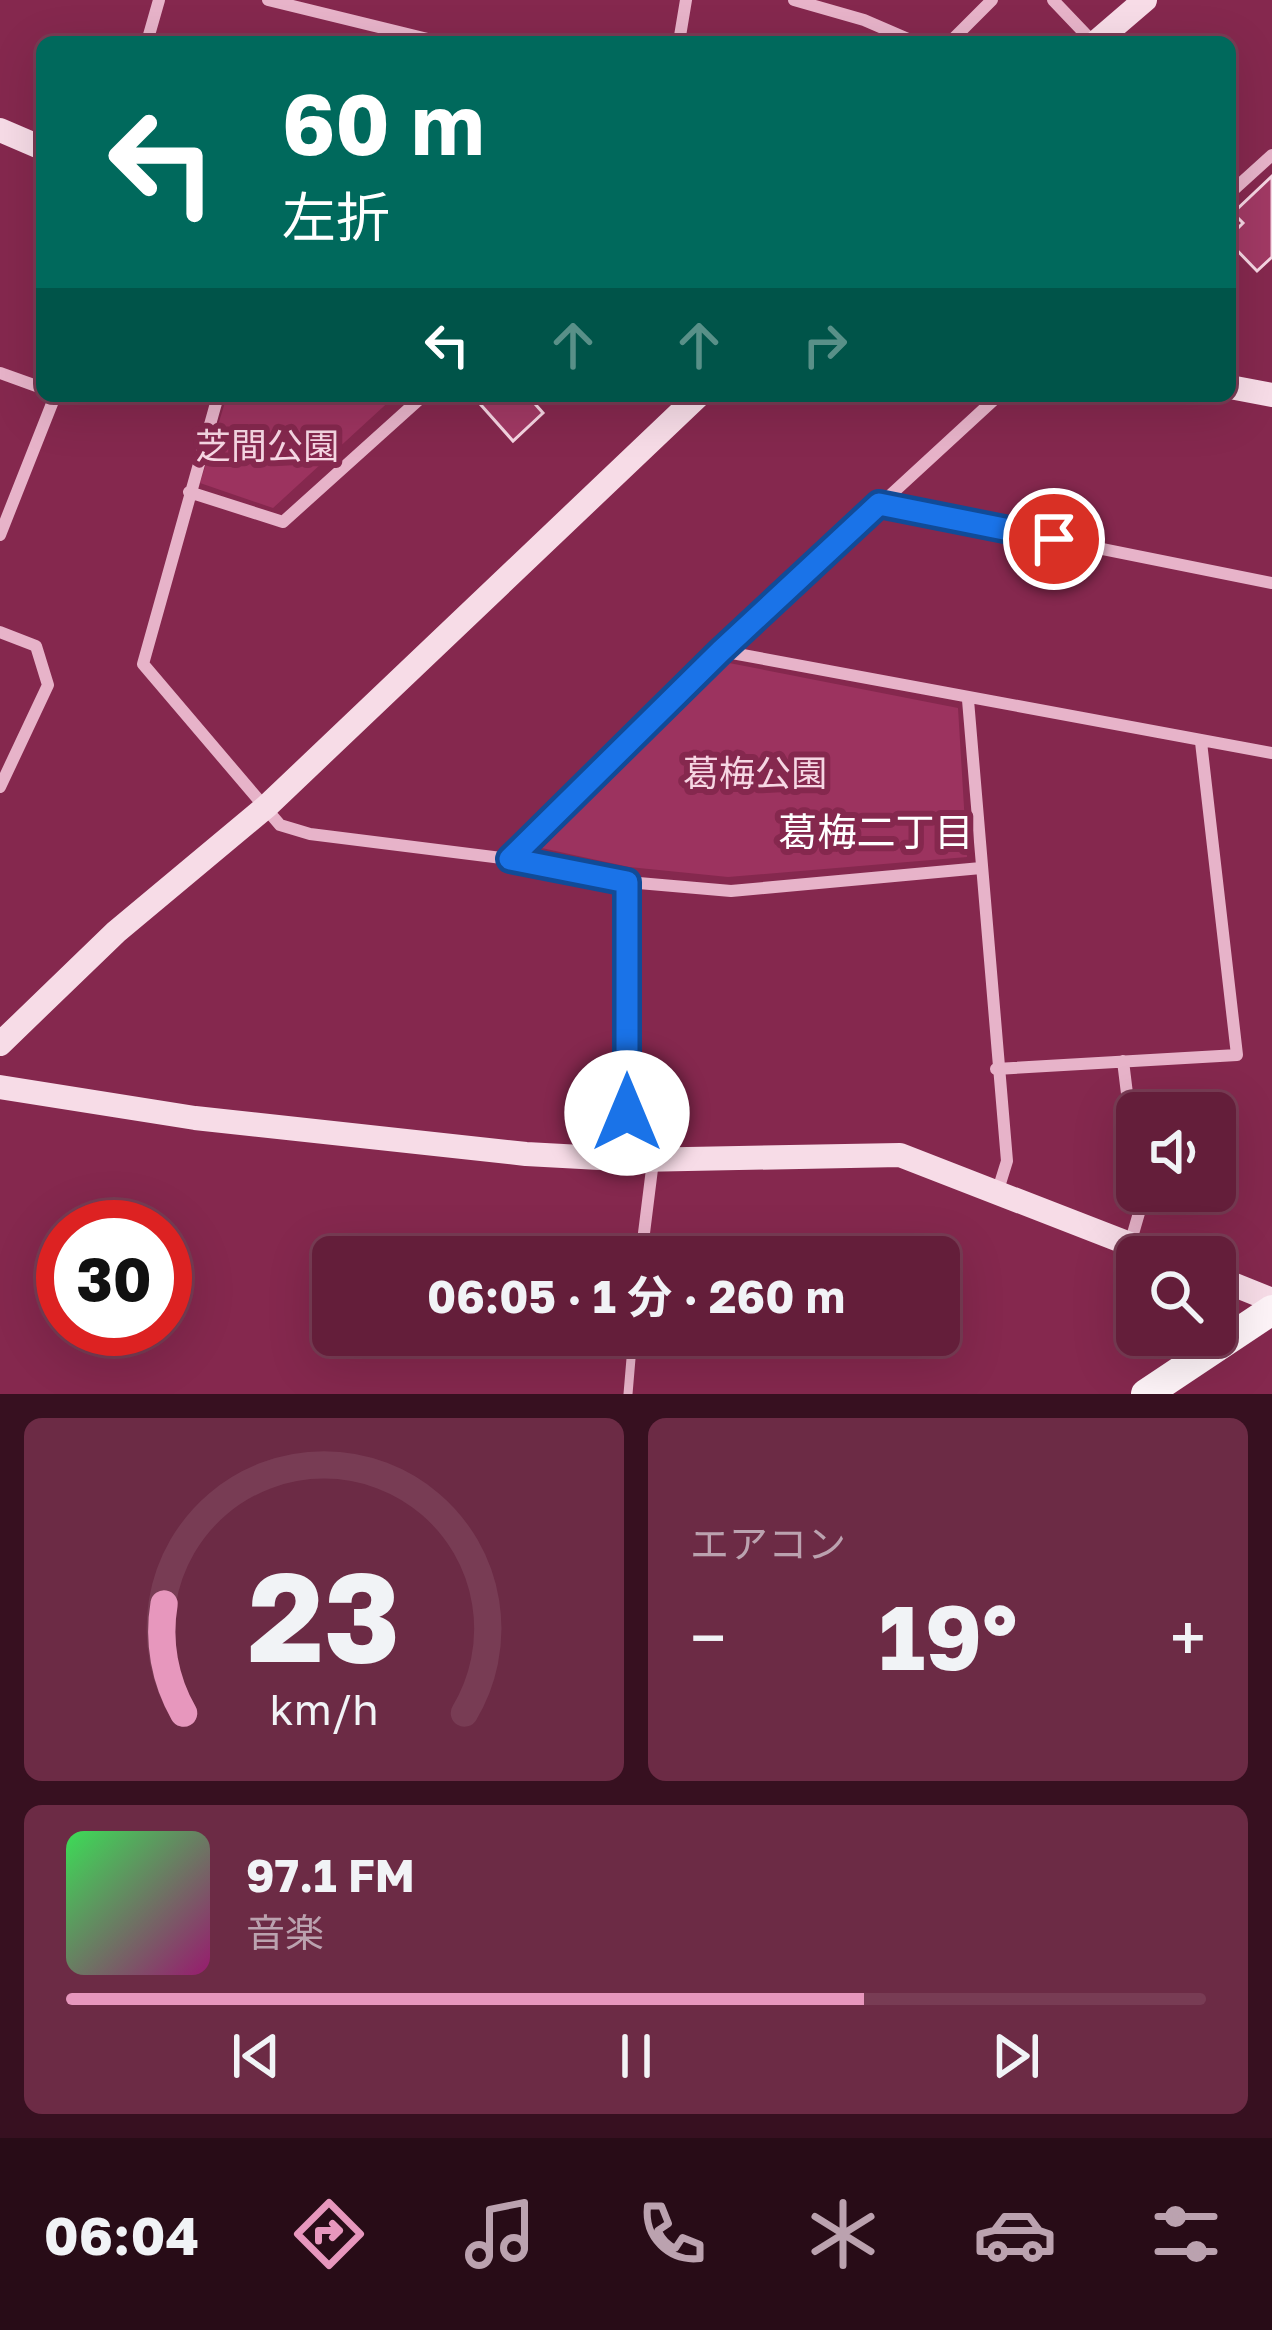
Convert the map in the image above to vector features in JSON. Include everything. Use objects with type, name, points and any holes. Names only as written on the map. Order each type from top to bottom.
[{"type":"main road","points":[[1145,1394],[1272,1310]]},
{"type":"street","points":[[149,36],[159,0]]},
{"type":"street","points":[[268,0],[415,36]]},
{"type":"street","points":[[680,36],[686,0]]},
{"type":"street","points":[[794,0],[902,36]]},
{"type":"street","points":[[956,36],[992,0]]},
{"type":"street","points":[[1053,0],[1089,36]]},
{"type":"street","points":[[1102,36],[1144,0]]},
{"type":"street","points":[[0,130],[36,145]]},
{"type":"street","points":[[1236,188],[1272,155]]},
{"type":"street","points":[[0,373],[36,386]]},
{"type":"street","points":[[1236,388],[1272,395]]},
{"type":"street","points":[[0,535],[6,504],[52,402]]},
{"type":"street","points":[[216,402],[143,664],[280,825],[310,834],[510,859],[627,882],[731,891],[981,868]]},
{"type":"street","points":[[189,492],[283,522],[416,402]]},
{"type":"street","points":[[0,1044],[116,932],[267,806],[692,402]]},
{"type":"street","points":[[510,859],[721,651],[991,402]]},
{"type":"street","points":[[879,504],[1272,583]]},
{"type":"street","points":[[0,632],[36,646],[48,685],[0,787]]},
{"type":"street","points":[[721,651],[1272,753]]},
{"type":"street","points":[[968,700],[1007,1161],[998,1190]]},
{"type":"street","points":[[996,1069],[1237,1054],[1201,742]]},
{"type":"street","points":[[627,882],[627,1159]]},
{"type":"street","points":[[1123,1061],[1127,1092]]},
{"type":"street","points":[[0,1088],[195,1118],[526,1154],[653,1160],[886,1153],[921,1160],[1116,1238]]},
{"type":"street","points":[[644,1236],[653,1160]]},
{"type":"street","points":[[1236,1285],[1272,1300]]},
{"type":"lane","points":[[628,1394],[631,1356]]},
{"type":"green space","name":"芝間公園","points":[[225,402],[388,402],[273,508],[200,483]]},
{"type":"green space","name":"葛梅公園","points":[[724,662],[958,708],[967,857],[728,877],[629,867],[537,847]]},
{"type":"building","points":[[1272,176],[1272,257],[1257,271],[1236,249],[1236,230],[1243,223],[1236,210]]},
{"type":"building","points":[[478,402],[533,402],[543,413],[513,441]]},
{"type":"district","name":"葛梅二丁目","points":[[876,832]]},
{"type":"route","points":[[627,1113],[627,882],[510,859],[721,651],[879,504],[1054,539]]}]
